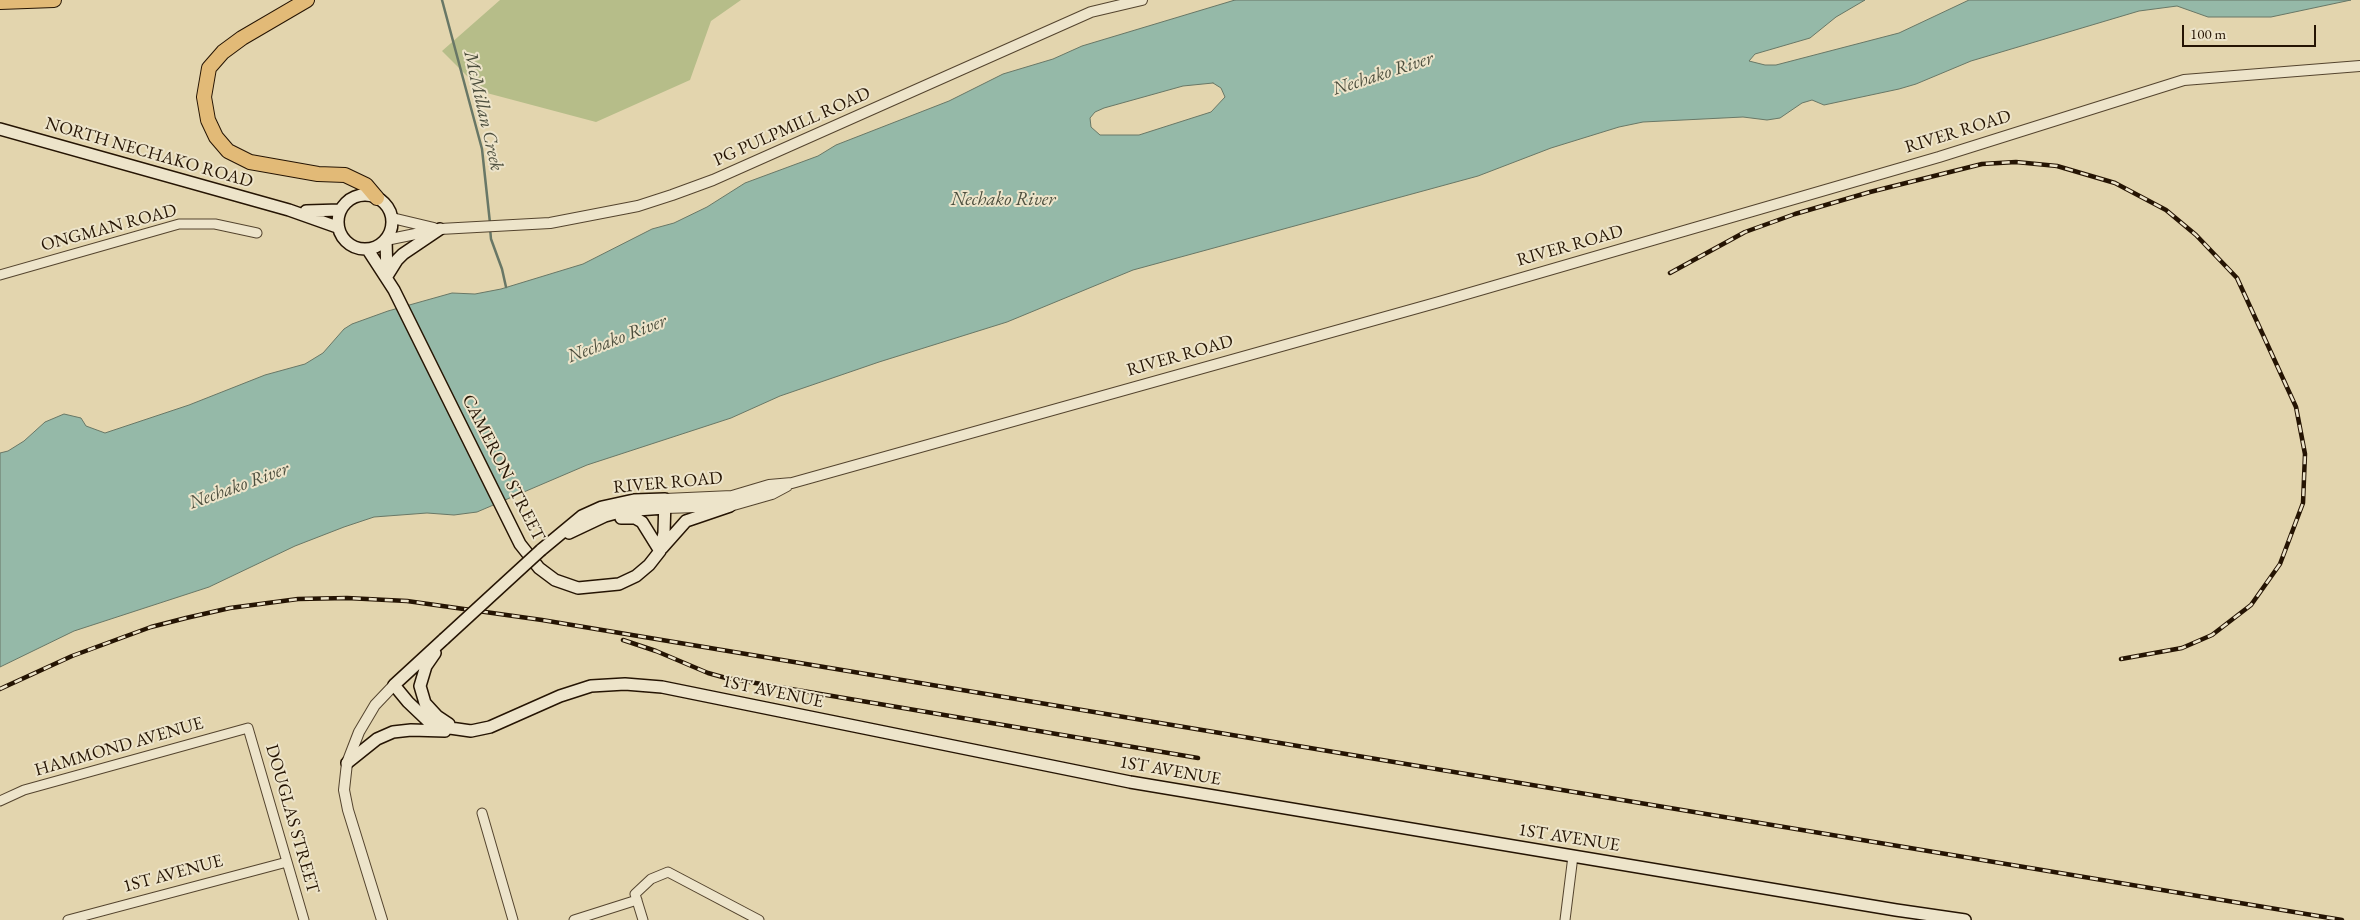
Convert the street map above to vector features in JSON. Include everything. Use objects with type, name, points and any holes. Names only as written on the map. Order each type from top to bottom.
[{"type":"highway","points":[[0,2],[54,0]]},
{"type":"highway","points":[[307,0],[242,38],[223,52],[210,68],[204,97],[208,120],[216,137],[228,151],[250,162],[318,174],[345,175],[366,185],[377,198]]},
{"type":"main road","name":"NORTH NECHAKO ROAD","points":[[0,129],[289,210],[338,227]]},
{"type":"main road","points":[[369,195],[377,198],[389,210],[392,218],[392,226],[386,240],[380,246],[368,250],[354,248],[346,243],[338,227],[340,210],[352,198],[369,195]]},
{"type":"main road","name":"NORTH NECHAKO ROAD","points":[[289,210],[340,210]]},
{"type":"main road","points":[[387,276],[396,260],[440,229]]},
{"type":"main road","points":[[386,240],[387,276]]},
{"type":"main road","points":[[368,250],[387,276]]},
{"type":"main road","name":"CAMERON STREET","points":[[387,276],[520,544],[539,568],[555,580],[578,588],[619,584],[636,576],[649,565],[686,521],[730,506]]},
{"type":"main road","name":"RIVER ROAD","points":[[394,685],[541,550],[582,516],[602,507],[634,500],[665,503]]},
{"type":"main road","points":[[660,551],[664,533],[665,503]]},
{"type":"main road","name":"RIVER ROAD","points":[[556,538],[604,516],[665,503]]},
{"type":"main road","points":[[586,525],[624,518],[635,518],[642,522],[660,551]]},
{"type":"main road","points":[[444,639],[426,666],[420,686],[425,703],[437,716],[459,730]]},
{"type":"main road","name":"1ST AVENUE","points":[[394,685],[408,702],[429,722],[443,727],[471,731],[490,727],[560,696],[591,686],[625,684],[662,687],[1130,782],[1573,856],[1895,915],[1965,920]]},
{"type":"main road","points":[[347,763],[377,739],[393,732],[459,730]]},
{"type":"street","name":"PG PULPMILL ROAD","points":[[440,229],[508,227],[550,223],[597,215],[672,196],[713,180],[1091,12],[1142,0]]},
{"type":"street","name":"RIVER ROAD","points":[[665,503],[732,496],[769,485],[792,483],[1439,302],[1939,156],[2184,80],[2360,66]]},
{"type":"street","points":[[392,218],[440,229]]},
{"type":"street","name":"ONGMAN ROAD","points":[[0,275],[179,224],[215,224],[257,233]]},
{"type":"street","points":[[386,240],[399,235],[440,229]]},
{"type":"street","name":"RIVER ROAD","points":[[665,503],[730,506],[772,494],[792,483]]},
{"type":"street","points":[[382,920],[348,810],[344,790],[347,763],[359,732],[375,705],[394,685]]},
{"type":"street","name":"HAMMOND AVENUE","points":[[0,801],[24,790],[248,728]]},
{"type":"street","name":"DOUGLAS STREET","points":[[248,728],[304,920]]},
{"type":"street","points":[[482,813],[513,920]]},
{"type":"street","points":[[1565,920],[1573,856]]},
{"type":"street","name":"1ST AVENUE","points":[[68,920],[288,862]]},
{"type":"street","points":[[643,920],[635,894],[651,879],[668,872],[759,920]]},
{"type":"street","points":[[574,920],[637,900]]},
{"type":"green space","points":[[500,0],[741,0],[711,21],[690,80],[596,122],[483,92],[442,51]]},
{"type":"water","name":"Nechako River","points":[[1235,0],[1865,0],[1836,17],[1810,38],[1755,54],[1749,61],[1765,65],[1776,65],[1899,33],[1969,0],[2351,0],[2271,17],[2208,17],[2177,6],[2139,11],[1971,61],[1916,84],[1899,89],[1824,105],[1812,100],[1802,103],[1780,118],[1767,120],[1743,117],[1643,122],[1619,127],[1551,148],[1478,176],[1133,270],[1007,322],[879,362],[780,396],[731,418],[587,465],[477,512],[454,515],[427,513],[374,517],[344,527],[295,546],[209,587],[74,631],[0,667],[0,453],[8,451],[24,441],[45,422],[64,414],[81,418],[86,426],[105,433],[189,405],[265,375],[305,364],[323,353],[344,329],[352,324],[388,311],[452,293],[475,294],[501,289],[583,264],[652,229],[674,223],[707,207],[745,183],[818,156],[836,145],[949,101],[1003,74],[1053,59],[1082,46]],"holes":[[[1213,83],[1221,88],[1225,97],[1211,112],[1139,135],[1100,135],[1091,127],[1090,118],[1095,112],[1104,108],[1183,86]]]},
{"type":"waterway","name":"McMillan Creek","points":[[442,0],[482,149],[490,223]]},
{"type":"waterway","name":"McMillan Creek","points":[[490,228],[491,239],[502,269],[506,287]]},
{"type":"railway","points":[[1670,273],[1745,232],[1795,214],[1870,192],[1982,164],[2016,162],[2057,166],[2115,183],[2166,210],[2196,235],[2237,278],[2296,407],[2305,454],[2303,503],[2280,564],[2251,605],[2212,635],[2182,648],[2121,659]]},
{"type":"railway","points":[[0,689],[72,656],[151,627],[230,608],[298,599],[347,598],[407,601],[542,620],[2342,920]]},
{"type":"railway","points":[[623,640],[656,651],[708,673],[726,678],[1198,758]]}]
